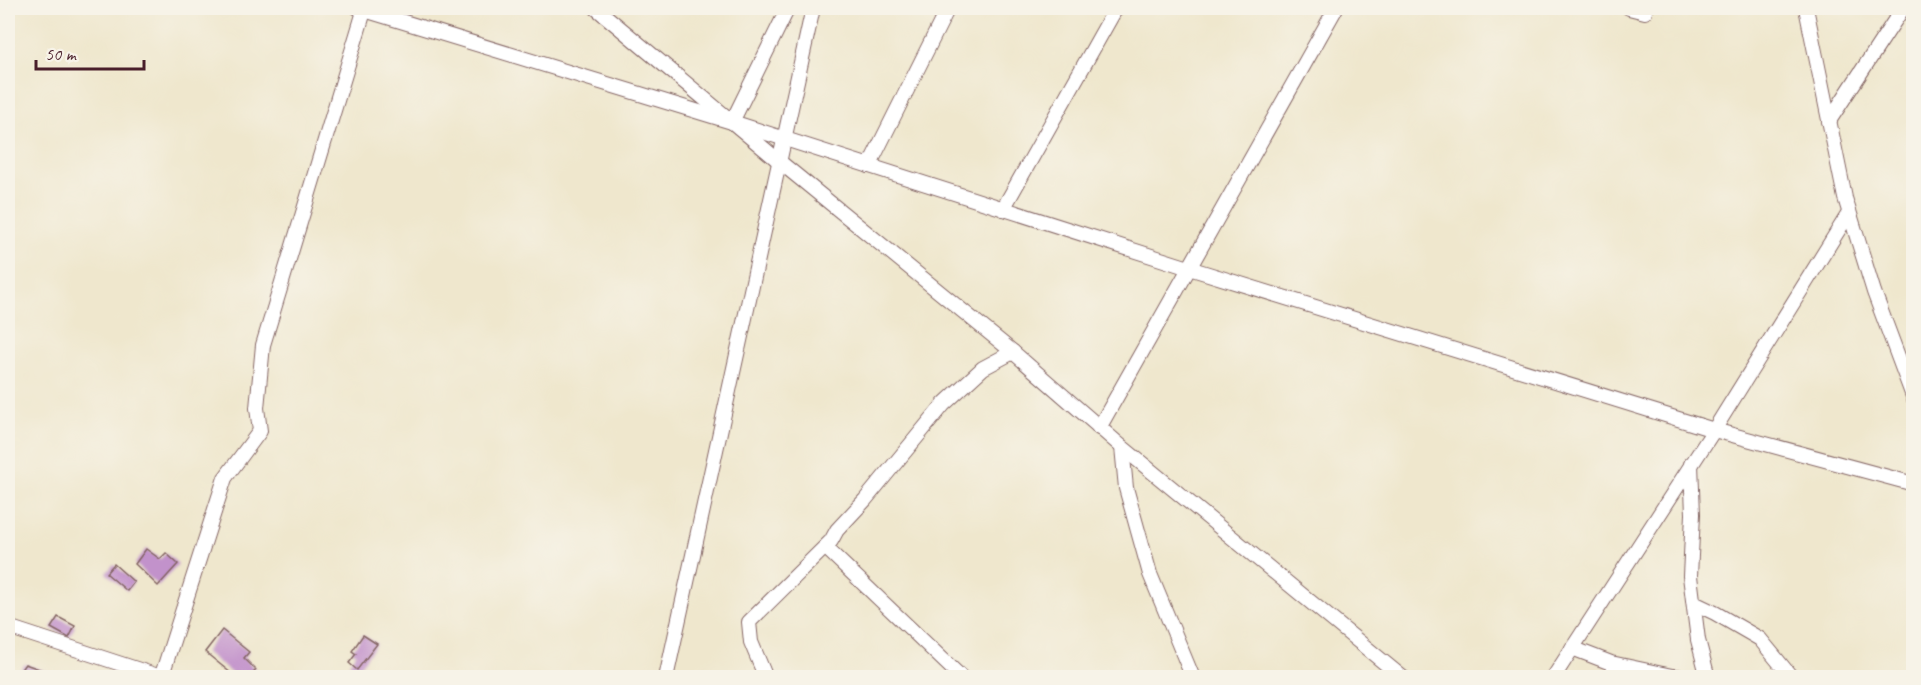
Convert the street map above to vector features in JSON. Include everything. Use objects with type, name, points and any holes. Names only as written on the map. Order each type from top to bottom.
[{"type":"street","points":[[8,627],[162,677],[225,478],[260,431],[258,408],[263,345],[362,8],[732,122],[1189,268],[1714,429],[1914,484]]},
{"type":"street","points":[[596,8],[1403,678]]},
{"type":"street","points":[[732,122],[788,8]]},
{"type":"street","points":[[666,678],[813,8]]},
{"type":"street","points":[[869,166],[948,8]]},
{"type":"street","points":[[1003,209],[1116,8]]},
{"type":"street","points":[[1100,428],[1336,8]]},
{"type":"street","points":[[1629,8],[1645,12]]},
{"type":"street","points":[[1806,8],[1845,198],[1874,292],[1914,399]]},
{"type":"street","points":[[1829,121],[1903,8]]},
{"type":"street","points":[[1553,678],[1850,213]]},
{"type":"street","points":[[766,678],[751,642],[749,622],[825,547],[944,404],[983,368],[1013,352]]},
{"type":"street","points":[[1122,447],[1126,488],[1150,574],[1190,666],[1193,678]]},
{"type":"street","points":[[1691,464],[1693,514],[1690,576],[1698,640],[1708,678]]},
{"type":"street","points":[[825,547],[962,678]]},
{"type":"street","points":[[1694,603],[1760,639],[1792,678]]},
{"type":"street","points":[[1572,648],[1611,663],[1690,678]]},
{"type":"building","points":[[146,549],[160,559],[166,553],[178,564],[158,586],[135,564]]},
{"type":"building","points":[[114,564],[134,582],[127,591],[106,573]]},
{"type":"building","points":[[58,617],[75,626],[69,638],[51,628]]},
{"type":"building","points":[[222,630],[249,652],[244,658],[256,670],[249,678],[237,678],[205,652]]},
{"type":"building","points":[[363,635],[377,644],[357,670],[349,663],[356,654],[352,651]]},
{"type":"building","points":[[25,664],[59,676],[58,678],[15,678]]}]
